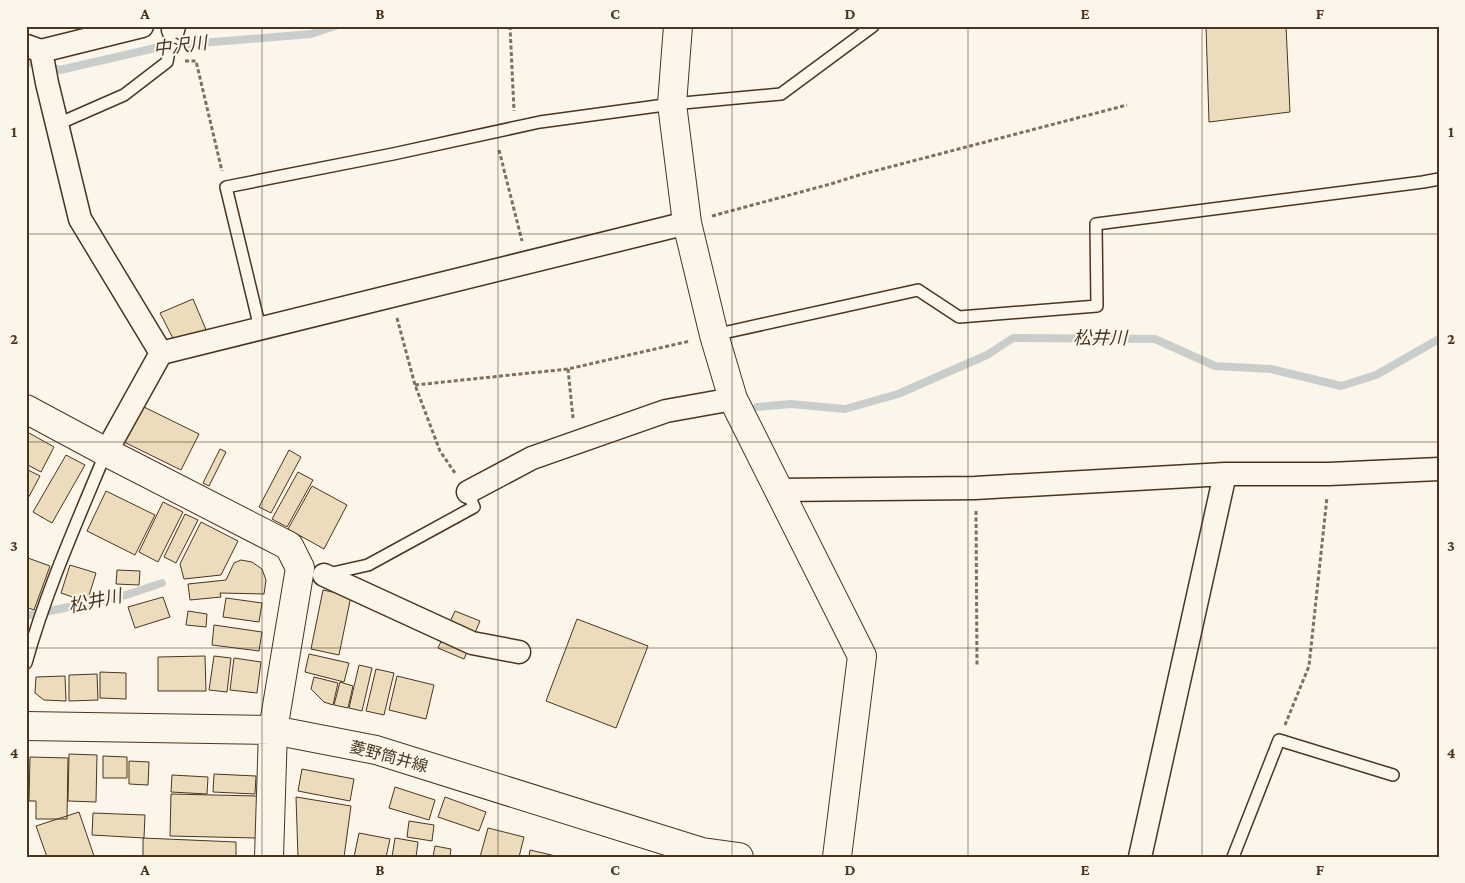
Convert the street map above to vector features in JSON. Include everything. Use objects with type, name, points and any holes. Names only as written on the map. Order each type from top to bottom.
[{"type":"street","points":[[142,26],[36,50],[47,83],[80,219],[161,353]]},
{"type":"street","points":[[678,26],[672,104],[687,223],[714,335],[735,404],[862,656],[837,857]]},
{"type":"street","points":[[106,452],[161,353],[687,223]]},
{"type":"street","points":[[468,492],[532,458],[666,411],[735,404]]},
{"type":"street","points":[[26,409],[288,546],[312,571],[472,643],[520,652]]},
{"type":"street","points":[[778,490],[975,488],[1225,474],[1330,474],[1439,469]]},
{"type":"street","points":[[1140,857],[1225,474]]},
{"type":"street","points":[[269,857],[273,730],[312,571]]},
{"type":"street","name":"菱野筒井線","points":[[26,726],[273,730],[376,750],[702,852],[739,857]]},
{"type":"lane","points":[[260,328],[226,187],[374,158],[540,122],[672,104],[781,94],[873,26]]},
{"type":"lane","points":[[57,126],[124,95],[167,62],[174,28]]},
{"type":"lane","points":[[714,335],[918,290],[959,317],[1097,306],[1096,224],[1439,179]]},
{"type":"lane","points":[[26,663],[36,628],[106,452]]},
{"type":"lane","points":[[312,571],[368,565],[474,507],[468,492]]},
{"type":"lane","points":[[1233,857],[1279,740],[1392,776]]},
{"type":"path","points":[[510,26],[515,128]]},
{"type":"path","points":[[167,62],[196,61],[226,187]]},
{"type":"path","points":[[687,223],[859,175],[1127,105]]},
{"type":"path","points":[[495,132],[527,262]]},
{"type":"path","points":[[391,295],[415,385],[440,451],[468,492]]},
{"type":"path","points":[[415,385],[568,369],[714,335]]},
{"type":"path","points":[[568,369],[575,443]]},
{"type":"path","points":[[1279,740],[1309,666],[1330,474]]},
{"type":"path","points":[[975,488],[977,665]]},
{"type":"building","points":[[1206,26],[1286,26],[1290,112],[1209,122]]},
{"type":"building","points":[[193,299],[207,332],[178,348],[160,313]]},
{"type":"building","points":[[142,406],[199,434],[181,470],[124,442]]},
{"type":"building","points":[[29,433],[54,447],[41,472],[26,464],[26,438]]},
{"type":"building","points":[[220,449],[226,452],[209,486],[203,483]]},
{"type":"building","points":[[289,450],[301,457],[271,513],[259,507]]},
{"type":"building","points":[[66,455],[85,465],[52,523],[33,512]]},
{"type":"building","points":[[26,469],[40,476],[26,502]]},
{"type":"building","points":[[298,472],[313,480],[287,527],[272,519]]},
{"type":"building","points":[[312,486],[347,505],[324,549],[288,529]]},
{"type":"building","points":[[106,491],[155,515],[135,555],[87,531]]},
{"type":"building","points":[[163,502],[183,512],[158,562],[139,552]]},
{"type":"building","points":[[185,514],[198,520],[176,563],[164,557]]},
{"type":"building","points":[[201,522],[238,541],[221,575],[184,579],[180,564]]},
{"type":"building","points":[[28,558],[50,566],[34,610],[26,607],[26,564]]},
{"type":"building","points":[[241,560],[252,562],[262,569],[266,580],[264,594],[220,593],[221,597],[190,600],[188,584],[226,580],[234,563]]},
{"type":"building","points":[[70,565],[96,573],[87,602],[61,593]]},
{"type":"building","points":[[117,570],[140,571],[139,585],[116,584]]},
{"type":"building","points":[[323,590],[351,596],[339,655],[311,649]]},
{"type":"building","points":[[163,597],[170,617],[135,628],[128,607]]},
{"type":"building","points":[[226,598],[262,603],[259,622],[223,617]]},
{"type":"building","points":[[188,611],[207,614],[206,627],[186,625]]},
{"type":"building","points":[[455,611],[480,621],[464,659],[438,648]]},
{"type":"building","points":[[577,619],[648,646],[616,728],[546,701]]},
{"type":"building","points":[[214,625],[262,632],[259,651],[212,645]]},
{"type":"building","points":[[309,654],[349,663],[344,682],[305,672]]},
{"type":"building","points":[[205,656],[206,691],[158,691],[158,657]]},
{"type":"building","points":[[214,656],[231,658],[227,692],[209,690]]},
{"type":"building","points":[[234,658],[261,662],[257,693],[230,690]]},
{"type":"building","points":[[359,665],[372,668],[362,711],[349,708]]},
{"type":"building","points":[[376,669],[394,673],[384,715],[366,711]]},
{"type":"building","points":[[100,672],[126,673],[126,699],[100,698]]},
{"type":"building","points":[[97,674],[98,700],[69,701],[69,675]]},
{"type":"building","points":[[65,676],[66,701],[44,700],[35,693],[36,677]]},
{"type":"building","points":[[397,676],[434,685],[426,719],[389,710]]},
{"type":"building","points":[[314,677],[338,683],[333,705],[324,702],[311,689]]},
{"type":"building","points":[[340,682],[353,686],[348,708],[334,705]]},
{"type":"building","points":[[69,754],[97,755],[96,802],[68,801]]},
{"type":"building","points":[[103,756],[127,757],[127,778],[103,778]]},
{"type":"building","points":[[30,757],[68,758],[67,819],[36,819],[36,801],[29,801]]},
{"type":"building","points":[[129,761],[149,762],[148,785],[129,784]]},
{"type":"building","points":[[302,769],[354,779],[350,801],[298,791]]},
{"type":"building","points":[[214,774],[256,776],[255,794],[213,792]]},
{"type":"building","points":[[172,775],[208,777],[207,794],[171,792]]},
{"type":"building","points":[[395,787],[435,800],[429,820],[389,808]]},
{"type":"building","points":[[171,794],[257,796],[256,838],[170,836]]},
{"type":"building","points":[[296,797],[351,806],[344,857],[298,857]]},
{"type":"building","points":[[445,797],[486,812],[479,831],[438,817]]},
{"type":"building","points":[[79,812],[94,856],[47,857],[36,826]]},
{"type":"building","points":[[93,813],[145,815],[144,838],[92,835]]},
{"type":"building","points":[[409,821],[434,825],[432,841],[407,837]]},
{"type":"building","points":[[488,828],[524,837],[519,857],[480,857]]},
{"type":"building","points":[[359,833],[390,839],[386,857],[354,857]]},
{"type":"building","points":[[143,838],[236,842],[236,857],[143,857]]},
{"type":"building","points":[[395,838],[418,842],[416,857],[392,857]]},
{"type":"building","points":[[435,846],[451,849],[450,857],[433,857]]},
{"type":"building","points":[[530,850],[560,857],[529,857]]},
{"type":"waterway","name":"中沢川","points":[[26,62],[60,70],[164,46],[311,34],[335,26]]},
{"type":"waterway","name":"松井川","points":[[757,407],[791,404],[845,409],[898,394],[987,355],[1013,338],[1155,339],[1215,366],[1271,369],[1341,386],[1376,375],[1439,339]]},
{"type":"waterway","name":"松井川","points":[[26,616],[126,595],[162,583]]}]
